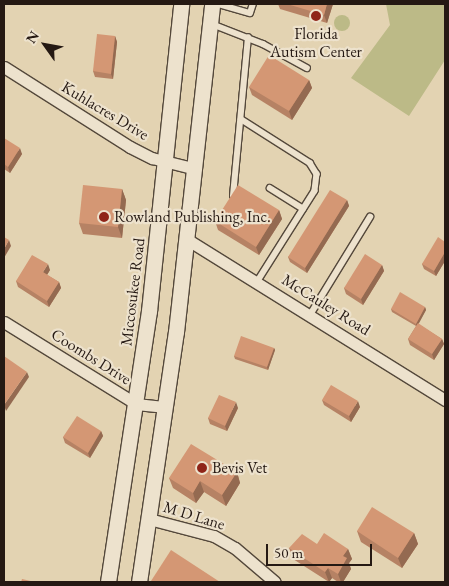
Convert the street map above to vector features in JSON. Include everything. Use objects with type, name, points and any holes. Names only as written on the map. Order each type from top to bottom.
[{"type":"street","name":"Miccosukee Road","points":[[108,582],[136,404],[182,4]]},
{"type":"street","points":[[139,582],[166,407],[188,240],[212,4]]},
{"type":"street","name":"Kuhlacres Drive","points":[[4,67],[130,147],[165,162],[196,169]]},
{"type":"street","name":"McCauley Road","points":[[188,240],[310,314],[445,400]]},
{"type":"street","name":"Coombs Drive","points":[[4,322],[136,404],[166,407]]},
{"type":"street","name":"M D Lane","points":[[149,519],[214,536],[235,548],[275,582]]},
{"type":"lane","points":[[218,4],[250,14],[253,4]]},
{"type":"lane","points":[[210,23],[248,38],[307,68]]},
{"type":"lane","points":[[233,196],[248,38]]},
{"type":"lane","points":[[241,119],[310,163],[318,182],[258,282]]},
{"type":"lane","points":[[270,188],[303,209]]},
{"type":"lane","points":[[310,314],[370,217]]},
{"type":"shaded area","points":[[386,4],[445,4],[445,60],[409,116],[351,78],[390,25]]},
{"type":"shaded area","points":[[339,15],[345,15],[350,20],[348,29],[339,31],[334,26],[334,20]]},
{"type":"building","points":[[287,4],[327,4],[324,15]]},
{"type":"building","points":[[97,34],[115,36],[111,74],[93,71]]},
{"type":"building","points":[[269,55],[309,80],[289,111],[249,87]]},
{"type":"building","points":[[4,138],[20,148],[8,167],[4,164]]},
{"type":"building","name":"Rowland Publishing, Inc.","points":[[83,185],[122,189],[118,227],[79,223]]},
{"type":"building","points":[[238,185],[279,210],[256,247],[215,221]]},
{"type":"building","points":[[330,190],[347,200],[305,268],[288,257]]},
{"type":"building","points":[[4,237],[9,240],[4,249]]},
{"type":"building","points":[[438,237],[445,242],[445,252],[434,271],[422,264]]},
{"type":"building","points":[[365,254],[382,265],[361,299],[344,288]]},
{"type":"building","points":[[32,255],[48,264],[43,272],[59,282],[47,301],[16,281]]},
{"type":"building","points":[[400,292],[425,307],[416,324],[391,309]]},
{"type":"building","points":[[418,323],[442,339],[432,354],[408,339]]},
{"type":"building","points":[[241,336],[274,348],[267,367],[234,356]]},
{"type":"building","points":[[4,356],[27,372],[4,405]]},
{"type":"building","points":[[331,385],[358,401],[349,416],[322,400]]},
{"type":"building","points":[[219,395],[236,402],[225,426],[208,418]]},
{"type":"building","points":[[77,416],[101,431],[88,453],[63,437]]},
{"type":"building","name":"Bevis Vet","points":[[191,444],[237,472],[222,495],[200,481],[193,493],[169,478]]},
{"type":"building","points":[[372,507],[414,533],[398,558],[357,531]]},
{"type":"building","points":[[324,533],[348,549],[343,556],[347,558],[338,574],[328,568],[325,572],[289,548],[302,534],[317,544]]},
{"type":"building","points":[[171,550],[220,582],[151,581]]},
{"type":"building","points":[[22,579],[35,582],[21,582]]},
{"type":"place","name":"Florida Autism Center","points":[[316,16]]},
{"type":"place","name":"Rowland Publishing, Inc.","points":[[104,217]]},
{"type":"place","name":"Bevis Vet","points":[[202,468]]}]
